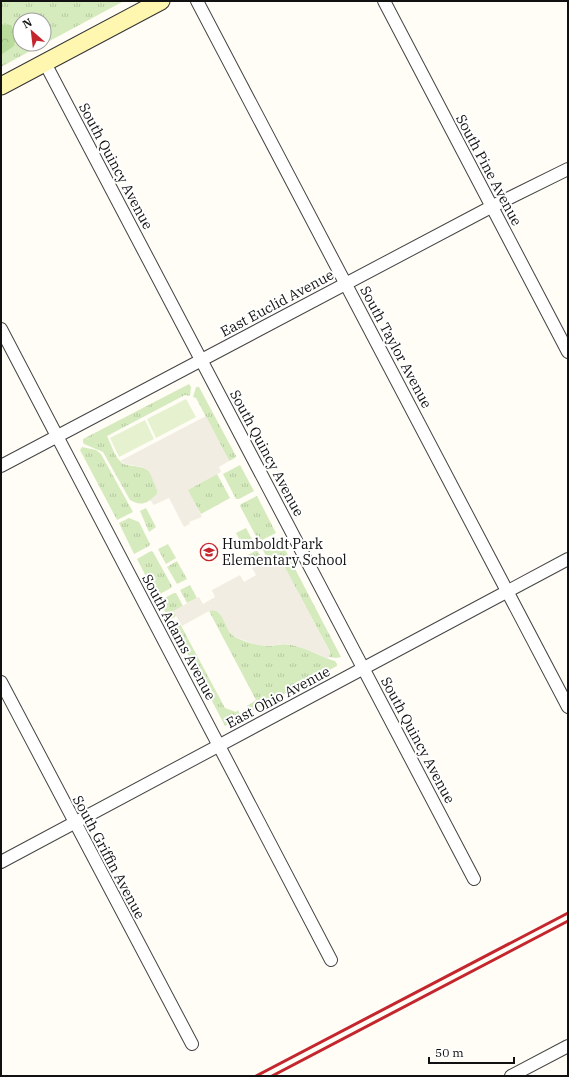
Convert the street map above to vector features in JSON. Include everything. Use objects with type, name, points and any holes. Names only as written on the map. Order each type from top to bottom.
[{"type":"main road","points":[[1,86],[161,1]]},
{"type":"street","name":"South Taylor Avenue","points":[[197,1],[568,707]]},
{"type":"street","name":"South Pine Avenue","points":[[384,1],[568,352]]},
{"type":"street","name":"South Quincy Avenue","points":[[45,63],[474,879]]},
{"type":"street","name":"East Euclid Avenue","points":[[1,466],[492,207],[568,169]]},
{"type":"street","name":"South Adams Avenue","points":[[1,328],[331,960]]},
{"type":"street","name":"East Ohio Avenue","points":[[1,862],[568,559]]},
{"type":"street","name":"South Griffin Avenue","points":[[1,682],[192,1044]]},
{"type":"street","points":[[511,1076],[566,1050]]},
{"type":"green space","points":[[1,1],[124,1],[52,40],[52,12],[12,12],[12,52],[28,52],[1,67]]},
{"type":"green space","points":[[1,25],[11,25],[12,47],[1,55]]},
{"type":"green space","points":[[189,384],[191,387],[190,396],[185,395],[107,436],[114,453],[122,463],[148,470],[156,484],[157,494],[155,497],[145,503],[136,503],[130,500],[103,452],[84,444],[83,439]]},
{"type":"green space","points":[[196,387],[199,387],[236,456],[229,461],[196,398],[193,397]]},
{"type":"green space","points":[[186,399],[196,417],[156,438],[147,419]]},
{"type":"green space","points":[[145,420],[154,439],[119,457],[110,438]]},
{"type":"green space","points":[[82,447],[96,450],[101,454],[133,512],[117,520],[80,450]]},
{"type":"green space","points":[[240,465],[254,491],[239,499],[236,499],[223,474]]},
{"type":"green space","points":[[217,474],[230,498],[201,514],[187,490]]},
{"type":"green space","points":[[257,496],[276,533],[260,541],[258,540],[240,506],[241,504]]},
{"type":"green space","points":[[146,508],[156,527],[149,532],[140,511]]},
{"type":"green space","points":[[129,518],[139,522],[150,544],[134,554],[119,523]]},
{"type":"green space","points":[[246,528],[254,543],[244,548],[236,533]]},
{"type":"green space","points":[[279,538],[341,657],[329,657],[330,652],[278,555],[268,560],[262,546]]},
{"type":"green space","points":[[168,544],[176,558],[166,564],[158,549]]},
{"type":"green space","points":[[257,550],[264,562],[254,567],[248,555]]},
{"type":"green space","points":[[151,551],[153,552],[172,586],[156,596],[137,559]]},
{"type":"green space","points":[[177,561],[187,579],[177,584],[167,567]]},
{"type":"green space","points":[[190,585],[197,598],[187,603],[180,590]]},
{"type":"green space","points":[[176,593],[183,606],[174,611],[176,616],[170,620],[159,601]]},
{"type":"green space","points":[[212,610],[220,613],[229,630],[239,639],[261,645],[270,646],[286,644],[298,646],[335,661],[337,666],[250,712],[247,706],[256,700],[209,611]]},
{"type":"green space","points":[[179,622],[225,708],[236,712],[238,710],[241,717],[225,726],[173,626]]},
{"type":"shaded area","points":[[206,416],[229,461],[219,467],[221,472],[188,490],[202,517],[189,522],[190,524],[184,527],[169,498],[154,505],[150,500],[157,494],[157,490],[149,471],[142,467],[125,464],[120,461]]},
{"type":"shaded area","points":[[278,554],[330,653],[328,659],[314,652],[292,645],[257,645],[235,637],[229,632],[220,613],[215,610],[209,611],[182,626],[173,611],[199,597],[203,604],[215,597],[212,590],[240,575],[244,582],[256,575],[252,568]]},
{"type":"railway","points":[[256,1076],[568,913]]},
{"type":"railway","points":[[272,1076],[568,921]]},
{"type":"place","name":"Humboldt Park Elementary School","points":[[209,552]]}]
